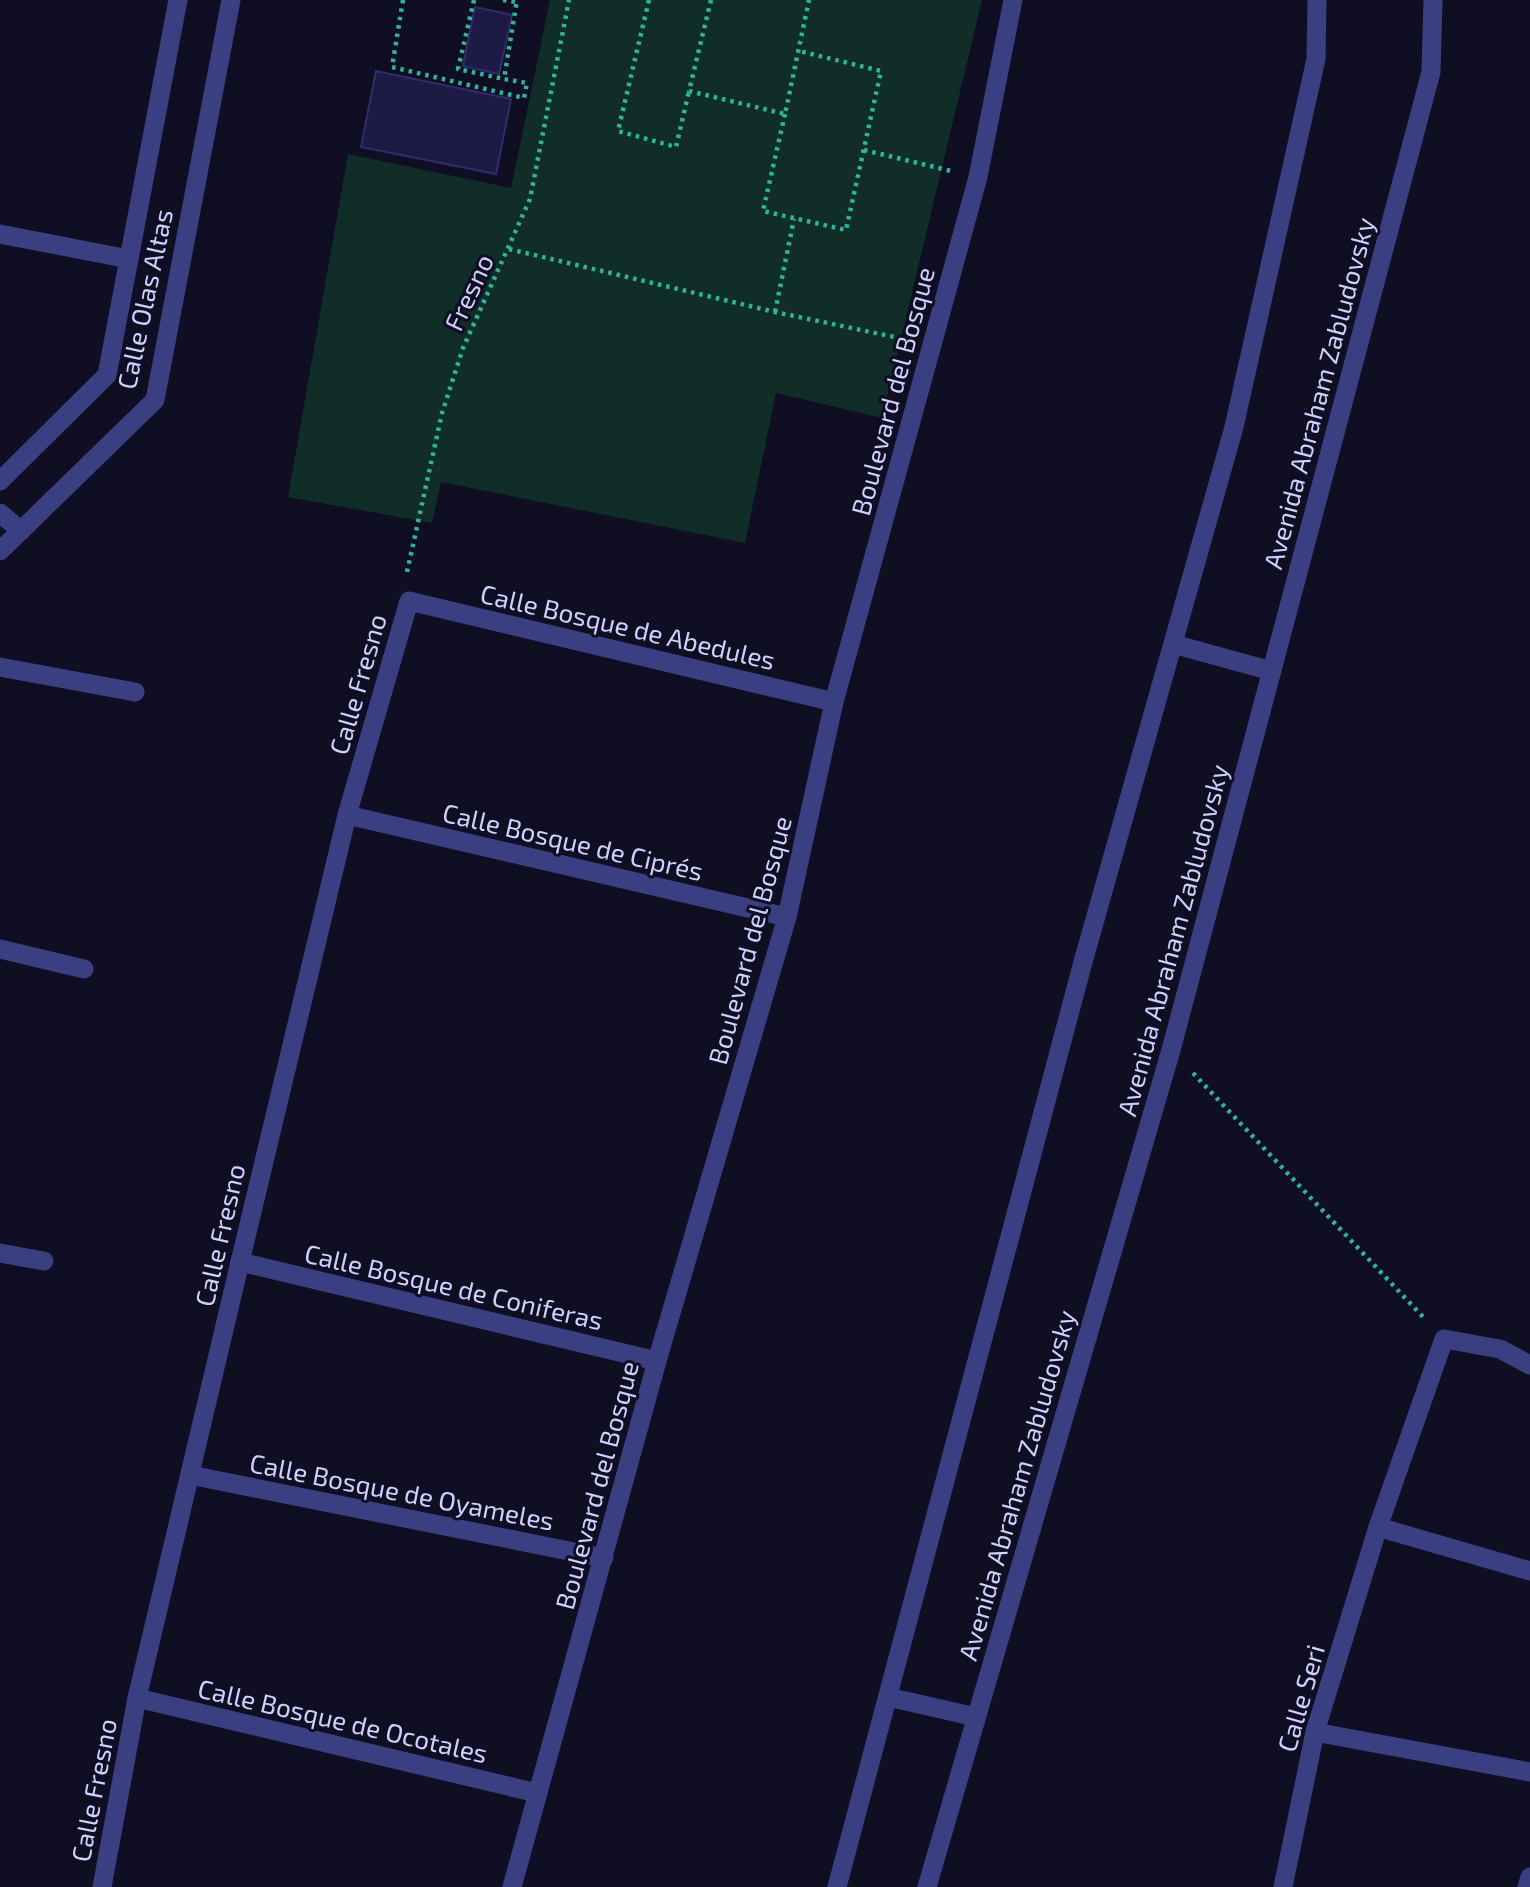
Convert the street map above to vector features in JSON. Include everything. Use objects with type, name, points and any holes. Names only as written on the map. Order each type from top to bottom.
[{"type":"street","name":"Calle Olas Altas","points":[[0,481],[107,375],[178,0]]},
{"type":"street","name":"Calle Olas Altas","points":[[0,551],[155,400],[231,0]]},
{"type":"street","name":"Boulevard del Bosque","points":[[512,1887],[657,1361],[788,917],[834,702],[978,177],[1013,0]]},
{"type":"street","points":[[837,1887],[1083,962],[1234,427],[1316,59],[1317,0]]},
{"type":"street","name":"Avenida Abraham Zabludovsky","points":[[927,1887],[1171,1050],[1431,72],[1433,0]]},
{"type":"street","points":[[0,234],[129,259]]},
{"type":"street","points":[[0,513],[21,531]]},
{"type":"street","name":"Calle Bosque de Abedules","points":[[409,601],[834,702]]},
{"type":"street","name":"Calle Fresno","points":[[102,1887],[137,1698],[346,816],[409,601]]},
{"type":"street","points":[[1173,644],[1272,671]]},
{"type":"street","points":[[0,667],[135,692]]},
{"type":"street","name":"Calle Bosque de Ciprés","points":[[346,816],[788,917]]},
{"type":"street","points":[[0,949],[84,969]]},
{"type":"street","points":[[0,1253],[44,1261]]},
{"type":"street","name":"Calle Bosque de Coniferas","points":[[240,1262],[657,1361]]},
{"type":"street","points":[[1444,1339],[1500,1349],[1530,1365]]},
{"type":"street","name":"Calle Seri","points":[[1283,1887],[1315,1732],[1378,1527],[1444,1339]]},
{"type":"street","name":"Calle Bosque de Oyameles","points":[[190,1475],[604,1558]]},
{"type":"street","points":[[1378,1527],[1530,1571]]},
{"type":"street","points":[[888,1697],[976,1717]]},
{"type":"street","name":"Calle Bosque de Ocotales","points":[[137,1698],[537,1793]]},
{"type":"street","points":[[1315,1732],[1530,1772]]},
{"type":"street","points":[[1527,1887],[1530,1877]]},
{"type":"path","points":[[403,0],[392,67],[524,97],[527,83],[458,69],[474,0]]},
{"type":"path","points":[[503,0],[517,1],[504,79]]},
{"type":"path","name":"Fresno","points":[[409,601],[406,576],[442,413],[463,348],[530,198],[569,0]]},
{"type":"path","points":[[649,0],[618,131],[676,147],[710,0]]},
{"type":"path","points":[[799,51],[881,72],[846,230],[763,211],[809,0]]},
{"type":"path","points":[[690,91],[785,114]]},
{"type":"path","points":[[863,150],[978,177]]},
{"type":"path","points":[[775,313],[794,219]]},
{"type":"path","points":[[509,249],[775,313],[932,344]]},
{"type":"path","points":[[1171,1050],[1444,1339]]},
{"type":"green space","points":[[550,0],[982,0],[882,418],[776,393],[745,543],[441,482],[432,523],[288,497],[348,154],[511,188]]},
{"type":"building","points":[[475,7],[512,15],[499,74],[463,66]]},
{"type":"building","points":[[376,71],[511,99],[496,174],[361,147]]}]
